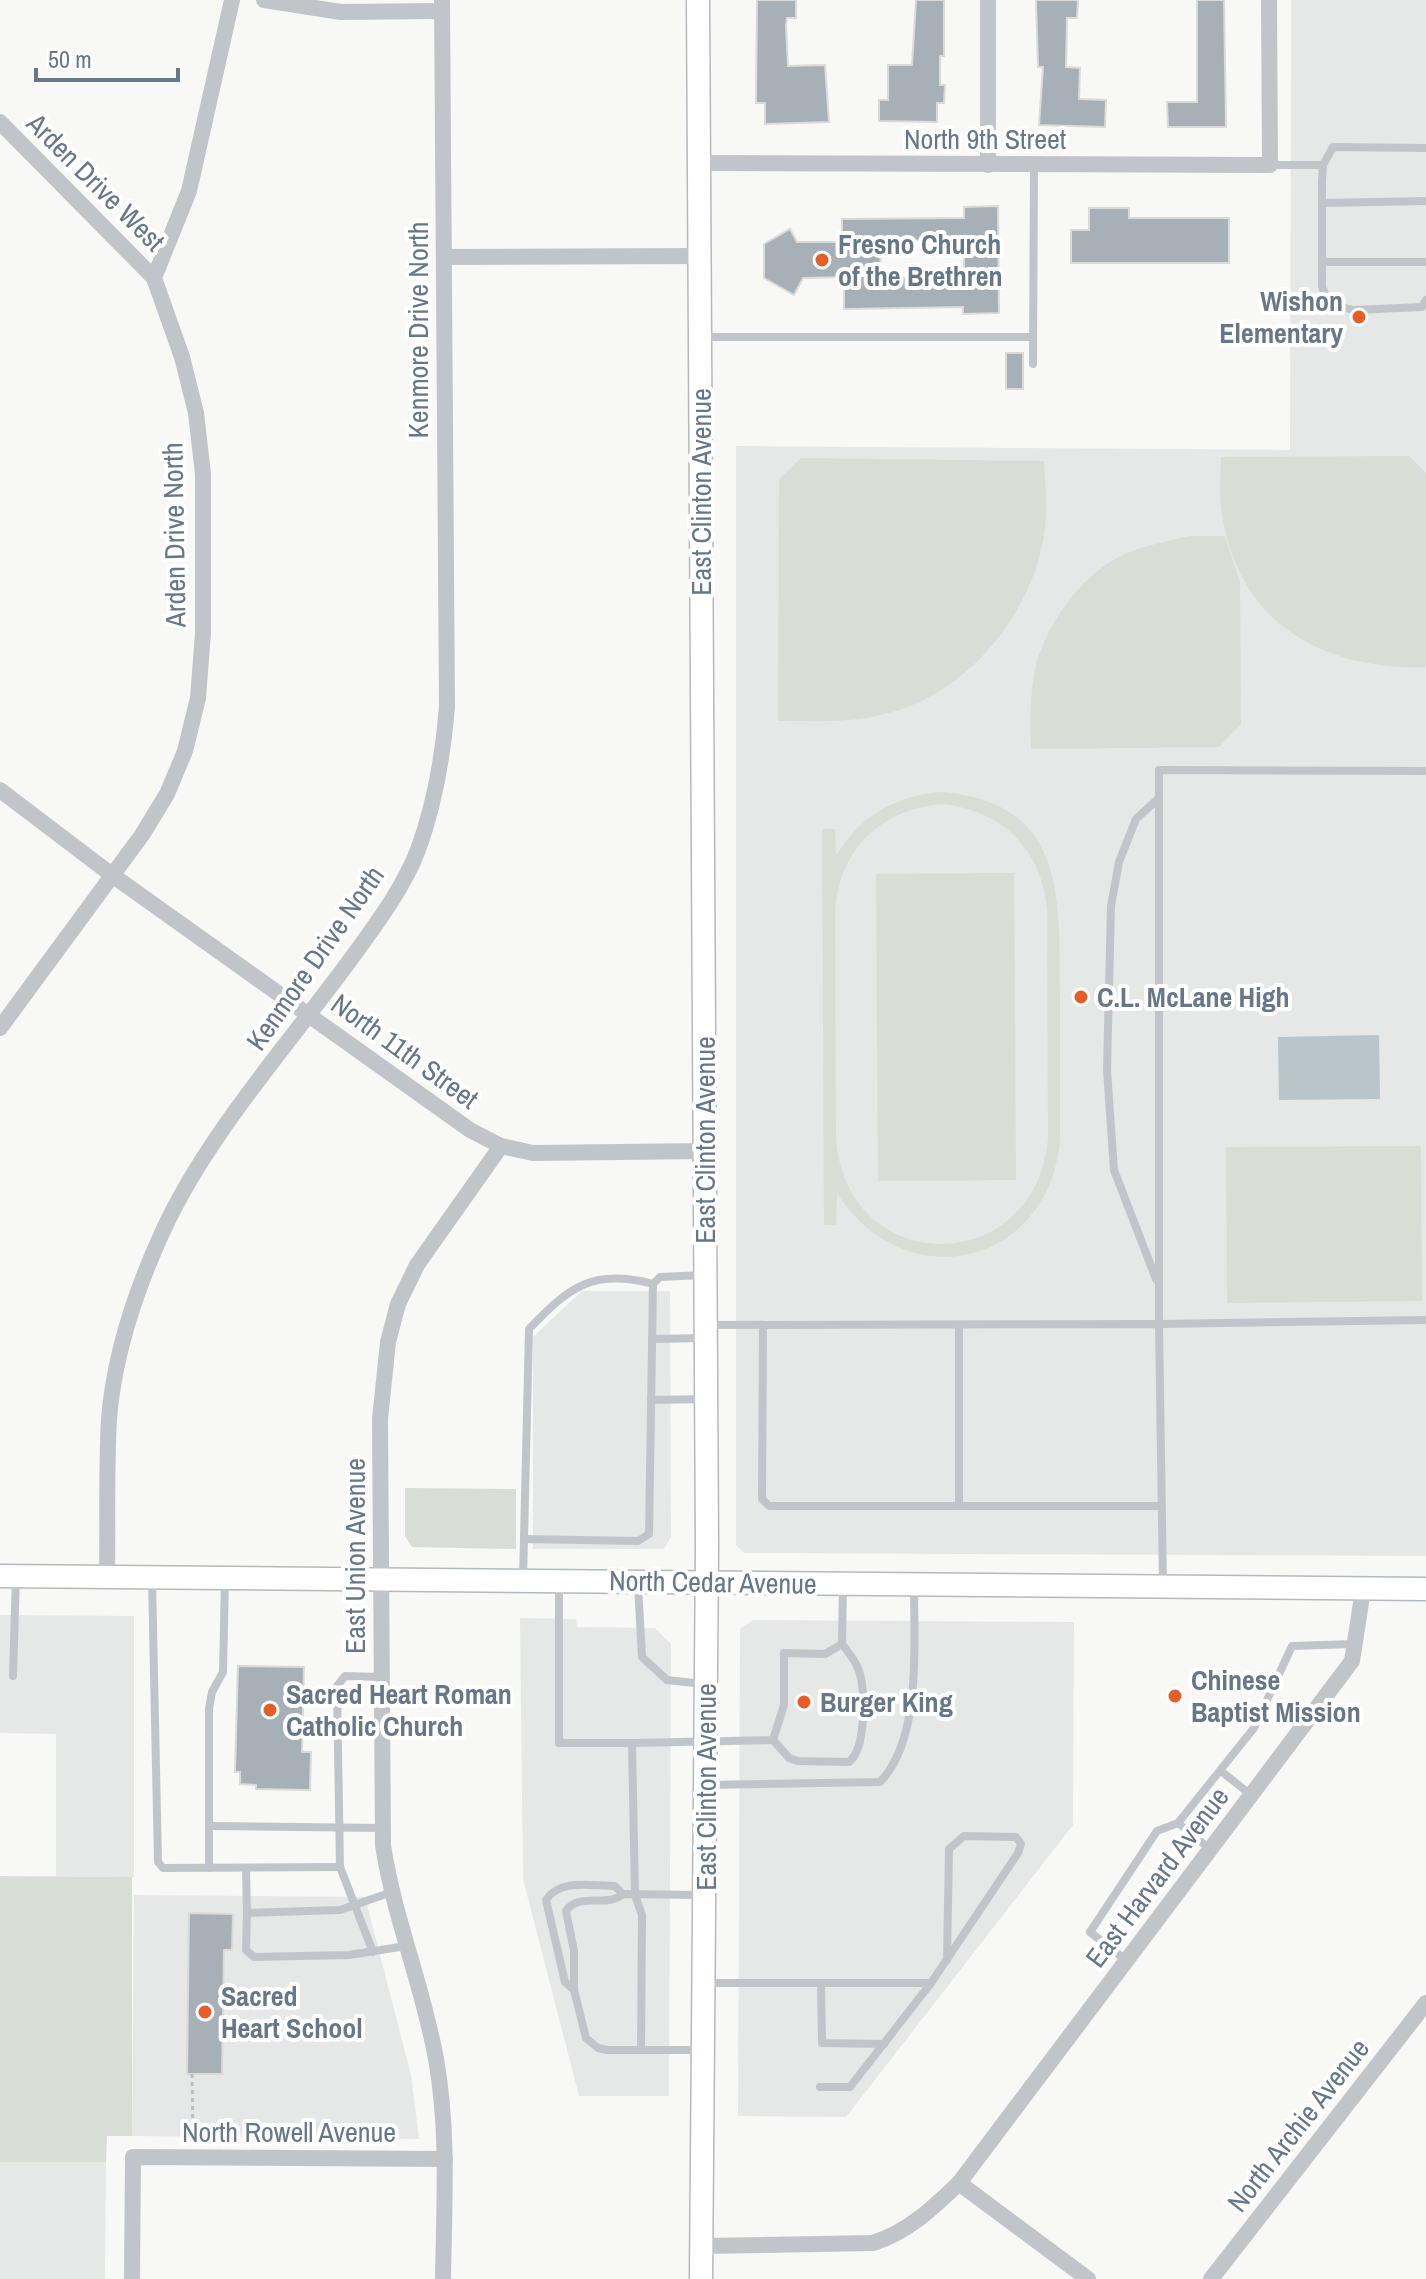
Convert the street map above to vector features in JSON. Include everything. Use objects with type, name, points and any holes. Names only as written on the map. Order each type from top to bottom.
[{"type":"main road","name":"East Clinton Avenue","points":[[698,0],[707,1580],[701,2279]]},
{"type":"main road","name":"North Cedar Avenue","points":[[8,1576],[707,1580],[1426,1589]]},
{"type":"street","points":[[154,278],[189,191],[232,0]]},
{"type":"street","points":[[264,0],[341,12],[442,6]]},
{"type":"street","points":[[988,0],[988,165]]},
{"type":"street","points":[[1269,0],[1270,165]]},
{"type":"street","name":"Kenmore Drive North","points":[[107,1577],[109,1417],[120,1356],[136,1296],[162,1232],[194,1172],[390,904],[410,865],[432,807],[443,755],[447,707],[442,6]]},
{"type":"street","name":"Arden Drive West","points":[[0,122],[154,278]]},
{"type":"street","name":"North 9th Street","points":[[699,163],[1270,165]]},
{"type":"street","points":[[444,257],[700,256]]},
{"type":"street","name":"Arden Drive North","points":[[0,1028],[167,794],[185,751],[198,698],[203,633],[203,474],[196,413],[182,357],[154,278]]},
{"type":"street","name":"North 11th Street","points":[[0,790],[112,875],[470,1130],[501,1146],[533,1153],[705,1151]]},
{"type":"street","name":"East Union Avenue","points":[[443,2279],[444,2109],[436,2055],[392,1892],[382,1828],[381,1380],[391,1329],[417,1265],[501,1146]]},
{"type":"street","name":"East Harvard Avenue","points":[[959,2183],[1352,1661],[1363,1590]]},
{"type":"street","name":"North Archie Avenue","points":[[1211,2279],[1426,2003]]},
{"type":"street","name":"North Rowell Avenue","points":[[132,2279],[133,2157],[445,2159]]},
{"type":"street","points":[[701,2246],[873,2243],[895,2236],[916,2222],[959,2183],[1088,2279]]},
{"type":"lane","points":[[1426,148],[1333,147],[1323,165],[1322,287],[1330,304],[1353,310],[1422,307],[1426,300]]},
{"type":"lane","points":[[1033,364],[1034,165]]},
{"type":"lane","points":[[1270,165],[1323,165]]},
{"type":"lane","points":[[1323,203],[1426,201]]},
{"type":"lane","points":[[1323,262],[1426,262]]},
{"type":"lane","points":[[701,337],[1033,337]]},
{"type":"lane","points":[[1163,1587],[1159,1324],[1159,770],[1426,771]]},
{"type":"lane","points":[[1159,798],[1136,819],[1119,862],[1111,906],[1107,1070],[1114,1170],[1159,1286]]},
{"type":"lane","points":[[524,1539],[638,1541],[649,1534],[653,1284],[660,1277],[706,1275]]},
{"type":"lane","points":[[523,1580],[529,1329],[555,1301],[591,1280],[632,1278],[653,1284]]},
{"type":"lane","points":[[652,1339],[763,1325],[1426,1320]]},
{"type":"lane","points":[[763,1325],[762,1499],[769,1506],[1161,1506]]},
{"type":"lane","points":[[959,1325],[959,1506]]},
{"type":"lane","points":[[651,1400],[706,1399]]},
{"type":"lane","points":[[8,1576],[13,1676]]},
{"type":"lane","points":[[152,1577],[158,1862],[163,1868],[340,1867]]},
{"type":"lane","points":[[209,1868],[209,1709],[212,1692],[223,1672],[225,1577]]},
{"type":"lane","points":[[559,1580],[559,1743],[692,1744],[706,1740],[773,1740],[789,1758],[798,1761],[849,1762],[856,1757],[861,1746],[862,1681],[859,1667],[842,1644],[843,1583]]},
{"type":"lane","points":[[638,1581],[642,1657],[667,1680],[706,1684]]},
{"type":"lane","points":[[705,1785],[880,1782],[893,1769],[908,1720],[914,1666],[914,1584]]},
{"type":"lane","points":[[773,1740],[784,1705],[784,1653],[825,1654],[842,1644]]},
{"type":"lane","points":[[1127,1961],[1090,1932],[1157,1831],[1178,1823],[1254,1728],[1292,1646],[1354,1644]]},
{"type":"lane","points":[[373,1952],[340,1867],[337,1686],[340,1679],[381,1677]]},
{"type":"lane","points":[[632,1743],[635,1895],[642,1915],[641,2050]]},
{"type":"lane","points":[[1221,1771],[1251,1795]]},
{"type":"lane","points":[[1178,1823],[1210,1849]]},
{"type":"lane","points":[[209,1826],[382,1828]]},
{"type":"lane","points":[[820,2087],[850,2087],[884,2044],[931,1983],[947,1960],[1018,1853],[1021,1844],[1016,1837],[964,1836],[949,1849],[947,1960]]},
{"type":"lane","points":[[246,1868],[247,1955],[373,1952],[406,1946]]},
{"type":"lane","points":[[574,1990],[565,1982],[546,1900],[553,1890],[564,1886],[615,1886],[623,1894],[705,1895]]},
{"type":"lane","points":[[247,1913],[340,1910],[392,1892]]},
{"type":"lane","points":[[623,1894],[616,1901],[577,1902],[566,1911],[574,1951],[574,1990],[586,2038],[598,2048],[703,2050]]},
{"type":"lane","points":[[704,1983],[931,1983]]},
{"type":"lane","points":[[821,1983],[822,2043],[884,2044]]},
{"type":"path","points":[[192,2074],[193,2157]]},
{"type":"shaded area","name":"C.L. McLane High","points":[[1291,0],[1426,0],[1426,1556],[744,1553],[736,1545],[736,446],[1290,450]]},
{"type":"shaded area","points":[[1409,456],[1426,473],[1426,667],[1387,666],[1351,659],[1318,647],[1289,630],[1264,608],[1244,580],[1229,546],[1221,507],[1221,457]]},
{"type":"shaded area","points":[[801,458],[1044,461],[1046,516],[1041,549],[1031,582],[1015,613],[995,642],[971,667],[944,688],[913,705],[856,719],[778,721],[779,479]]},
{"type":"shaded area","points":[[1191,536],[1225,536],[1240,582],[1241,724],[1219,747],[1031,749],[1031,712],[1038,657],[1066,604],[1093,574],[1125,554]]},
{"type":"shaded area","points":[[941,792],[982,800],[1012,814],[1033,834],[1047,860],[1059,922],[1060,1139],[1050,1182],[1030,1216],[1003,1240],[970,1254],[935,1256],[899,1248],[866,1227],[837,1193],[836,1225],[824,1225],[822,829],[835,829],[836,856],[856,830],[880,810],[924,794]],"holes":[[[941,804],[963,808],[1000,824],[1015,836],[1027,851],[1044,888],[1047,910],[1048,1139],[1036,1185],[1011,1218],[978,1237],[941,1244],[904,1237],[872,1218],[848,1185],[836,1139],[835,911],[845,869],[867,836],[882,824],[919,808]]]},
{"type":"shaded area","points":[[1014,873],[1016,1180],[878,1181],[876,874]]},
{"type":"shaded area","points":[[1379,1035],[1380,1099],[1279,1100],[1278,1037]]},
{"type":"shaded area","points":[[1421,1146],[1422,1301],[1227,1303],[1226,1147]]},
{"type":"shaded area","points":[[582,1291],[670,1291],[671,1537],[664,1549],[533,1549],[533,1337]]},
{"type":"shaded area","points":[[405,1488],[516,1489],[516,1549],[412,1547],[405,1536]]},
{"type":"shaded area","points":[[0,1615],[134,1616],[134,1877],[56,1876],[56,1734],[0,1733]]},
{"type":"shaded area","points":[[520,1618],[576,1619],[577,1627],[655,1628],[671,1644],[669,2096],[579,2096],[523,1879]]},
{"type":"shaded area","points":[[753,1620],[1074,1622],[1073,1825],[846,2117],[738,2116],[740,1629]]},
{"type":"shaded area","points":[[0,1876],[132,1877],[132,2136],[107,2136],[106,2162],[0,2162]]},
{"type":"shaded area","points":[[134,1895],[365,1897],[411,2075],[419,2139],[132,2136]]},
{"type":"shaded area","points":[[0,2162],[106,2162],[105,2279],[0,2279]]},
{"type":"building","points":[[757,0],[796,0],[796,18],[787,18],[786,26],[788,66],[825,65],[829,122],[765,124],[765,103],[756,103]]},
{"type":"building","points":[[916,0],[944,0],[944,56],[940,56],[940,85],[945,85],[944,103],[937,103],[937,122],[879,121],[879,100],[888,100],[888,65],[912,65]]},
{"type":"building","points":[[1036,0],[1078,0],[1077,18],[1067,18],[1066,67],[1080,68],[1079,99],[1106,100],[1105,127],[1039,125],[1043,67],[1038,67]]},
{"type":"building","points":[[1197,0],[1224,0],[1226,127],[1168,127],[1167,102],[1197,102]]},
{"type":"building","points":[[998,206],[999,313],[963,314],[963,307],[844,309],[844,277],[803,278],[794,295],[764,278],[764,244],[790,229],[797,242],[842,242],[842,219],[964,218],[964,207]],"holes":[[[964,240],[964,277],[881,277],[880,241]]]},
{"type":"building","points":[[1089,208],[1129,208],[1129,218],[1229,218],[1229,263],[1071,263],[1071,230],[1089,230]]},
{"type":"building","points":[[1006,353],[1023,353],[1023,389],[1006,389]]},
{"type":"building","name":"Sacred Heart Roman Catholic Church","points":[[238,1666],[304,1667],[302,1752],[311,1752],[310,1790],[256,1789],[256,1785],[240,1784],[240,1772],[235,1772]]},
{"type":"building","name":"Sacred Heart School","points":[[189,1913],[233,1914],[232,1950],[224,1950],[222,2074],[187,2074]]},
{"type":"place","name":"Fresno Church of the Brethren","points":[[822,260]]},
{"type":"place","name":"Wishon Elementary","points":[[1359,317]]},
{"type":"place","name":"C.L. McLane High","points":[[1081,997]]},
{"type":"place","name":"Chinese Baptist Mission","points":[[1175,1696]]},
{"type":"place","name":"Burger King","points":[[804,1702]]},
{"type":"place","name":"Sacred Heart Roman Catholic Church","points":[[270,1710]]},
{"type":"place","name":"Sacred Heart School","points":[[205,2012]]}]
